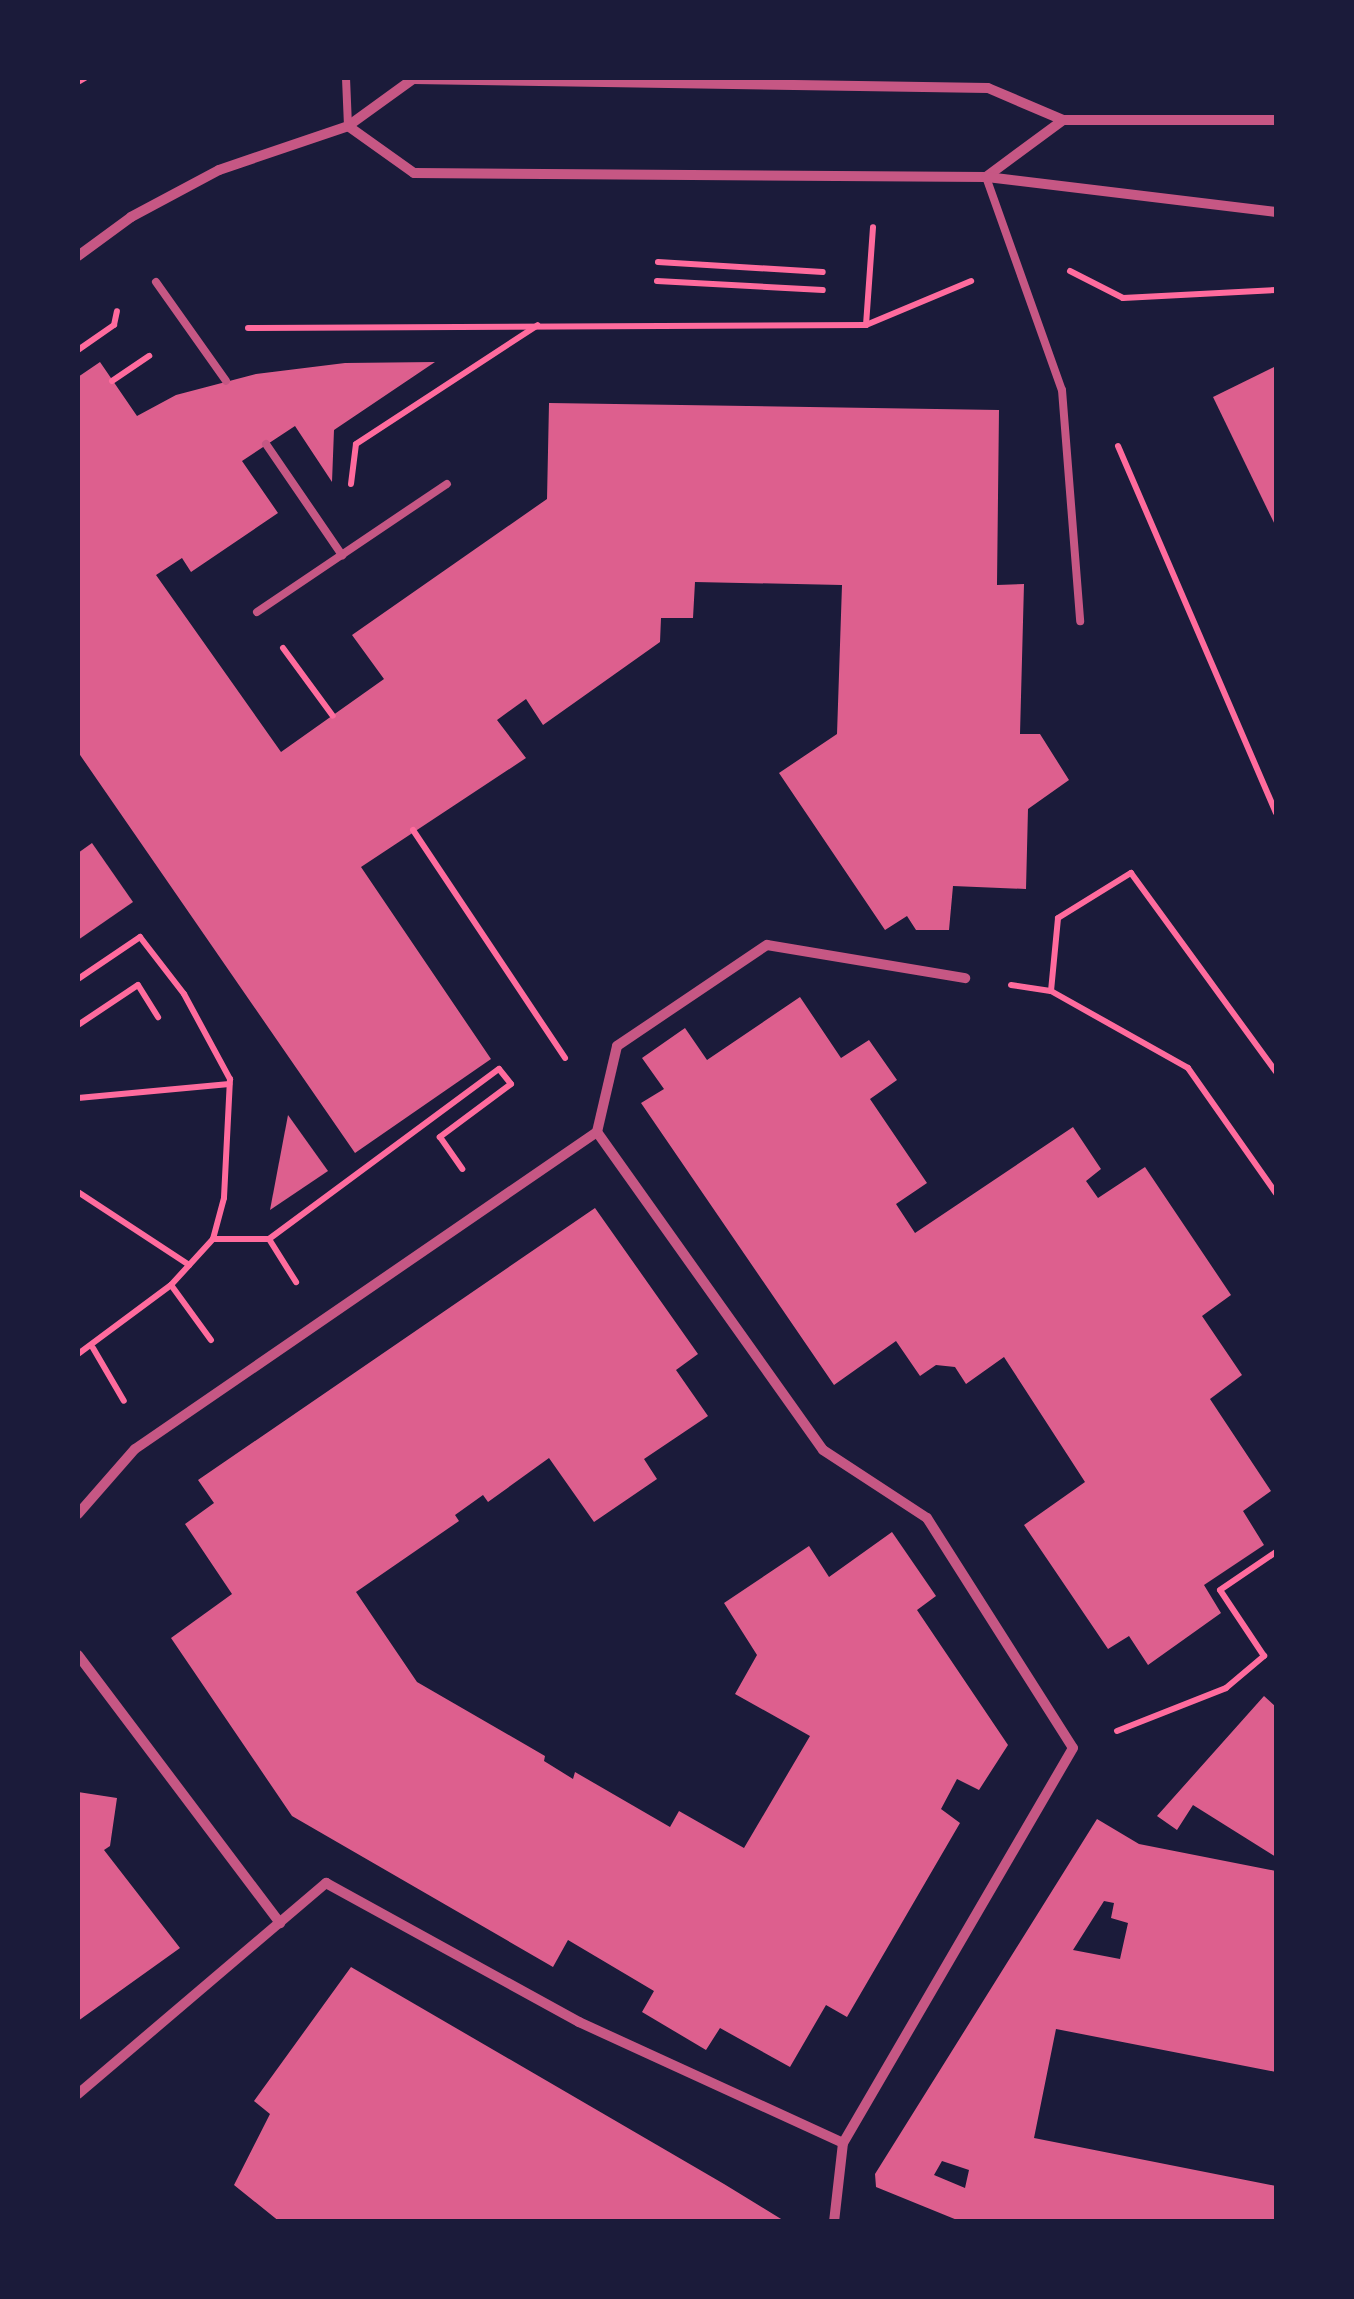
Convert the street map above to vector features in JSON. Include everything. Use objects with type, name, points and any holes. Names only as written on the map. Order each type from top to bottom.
[{"type":"street","points":[[78,256],[131,217],[220,170],[348,126],[412,80],[988,88],[1063,120],[1276,120]]},
{"type":"street","points":[[986,177],[1063,120]]},
{"type":"street","points":[[348,126],[414,172],[986,177],[1276,212]]},
{"type":"street","points":[[78,1514],[136,1449],[597,1132],[617,1046],[767,945],[965,978]]},
{"type":"street","points":[[597,1132],[824,1450],[927,1518],[1072,1748],[843,2144],[834,2222]]},
{"type":"street","points":[[78,1656],[280,1923]]},
{"type":"street","points":[[78,2094],[326,1884],[579,2022],[843,2144]]},
{"type":"lane","points":[[346,78],[348,126]]},
{"type":"lane","points":[[986,177],[1062,390],[1080,621]]},
{"type":"lane","points":[[156,282],[226,381]]},
{"type":"lane","points":[[266,444],[342,555]]},
{"type":"lane","points":[[257,612],[446,484]]},
{"type":"path","points":[[78,82],[85,78]]},
{"type":"path","points":[[112,380],[190,329],[542,322],[866,325],[1038,255],[1123,298],[1276,290]]},
{"type":"path","points":[[658,262],[824,272]]},
{"type":"path","points":[[657,281],[823,290]]},
{"type":"path","points":[[356,444],[542,322]]},
{"type":"path","points":[[257,612],[333,716]]},
{"type":"path","points":[[1192,622],[1276,812]]},
{"type":"path","points":[[413,830],[601,1113]]},
{"type":"path","points":[[1051,991],[1058,918],[1131,873],[1276,1072]]},
{"type":"path","points":[[78,979],[140,936],[184,994],[230,1084],[224,1198],[213,1238],[171,1284],[78,1354]]},
{"type":"path","points":[[965,978],[1051,991],[1188,1068],[1276,1193]]},
{"type":"path","points":[[78,1025],[138,985],[158,1017]]},
{"type":"path","points":[[213,1238],[270,1239],[499,1069],[511,1084],[440,1137],[488,1207]]},
{"type":"path","points":[[78,1098],[230,1084]]},
{"type":"path","points":[[78,1192],[189,1265]]},
{"type":"path","points":[[171,1284],[237,1378]]},
{"type":"path","points":[[1072,1748],[1226,1688],[1264,1656],[1220,1590],[1276,1552]]},
{"type":"building","points":[[100,362],[137,416],[176,395],[256,374],[345,363],[435,362],[334,430],[332,482],[295,426],[242,461],[278,513],[191,572],[182,558],[156,575],[281,752],[384,679],[352,635],[547,499],[549,403],[999,410],[997,585],[1024,584],[1020,734],[1040,734],[1069,780],[1028,809],[1026,889],[953,886],[949,930],[916,930],[907,916],[885,930],[779,773],[837,734],[842,585],[695,582],[693,618],[661,618],[660,642],[543,725],[526,699],[497,720],[526,758],[361,867],[491,1059],[355,1153],[78,752],[78,377]]},
{"type":"building","points":[[1276,366],[1276,527],[1213,397]]},
{"type":"building","points":[[92,843],[133,902],[78,940],[78,853]]},
{"type":"building","points":[[800,997],[841,1058],[869,1040],[897,1080],[870,1099],[927,1183],[896,1204],[915,1233],[1073,1127],[1101,1169],[1086,1181],[1098,1198],[1145,1167],[1231,1295],[1202,1316],[1242,1375],[1210,1399],[1271,1491],[1243,1511],[1264,1545],[1204,1585],[1221,1613],[1148,1665],[1129,1636],[1108,1649],[1024,1525],[1085,1482],[1004,1357],[966,1384],[955,1367],[936,1365],[920,1376],[896,1341],[834,1385],[641,1103],[664,1089],[642,1058],[685,1028],[707,1060]]},
{"type":"building","points":[[288,1115],[328,1171],[270,1210]]},
{"type":"building","points":[[595,1208],[698,1354],[676,1370],[708,1416],[644,1459],[657,1479],[594,1522],[549,1458],[488,1502],[483,1495],[455,1515],[459,1521],[356,1592],[417,1682],[545,1756],[544,1761],[573,1779],[575,1772],[670,1827],[679,1811],[744,1848],[810,1736],[735,1694],[757,1655],[724,1603],[809,1546],[829,1577],[892,1532],[936,1596],[917,1610],[1008,1745],[979,1790],[957,1779],[941,1809],[960,1823],[847,2017],[826,2005],[790,2067],[720,2028],[706,2050],[642,2012],[654,1991],[568,1940],[553,1967],[292,1816],[171,1638],[232,1594],[185,1524],[214,1503],[198,1480]]},
{"type":"building","points":[[1264,1696],[1276,1707],[1276,1857],[1193,1805],[1177,1830],[1157,1816]]},
{"type":"building","points":[[78,1792],[117,1798],[110,1846],[104,1850],[180,1948],[78,2021]]},
{"type":"building","points":[[1097,1819],[1139,1844],[1276,1871],[1276,2072],[1056,2029],[1034,2138],[1276,2186],[1276,2222],[962,2222],[876,2187],[875,2174]],"holes":[[[1104,1901],[1114,1903],[1111,1918],[1128,1923],[1120,1959],[1073,1950]],[[942,2161],[969,2170],[965,2188],[934,2175]]]},
{"type":"building","points":[[351,1967],[786,2222],[280,2222],[234,2185],[270,2114],[254,2101]]}]
